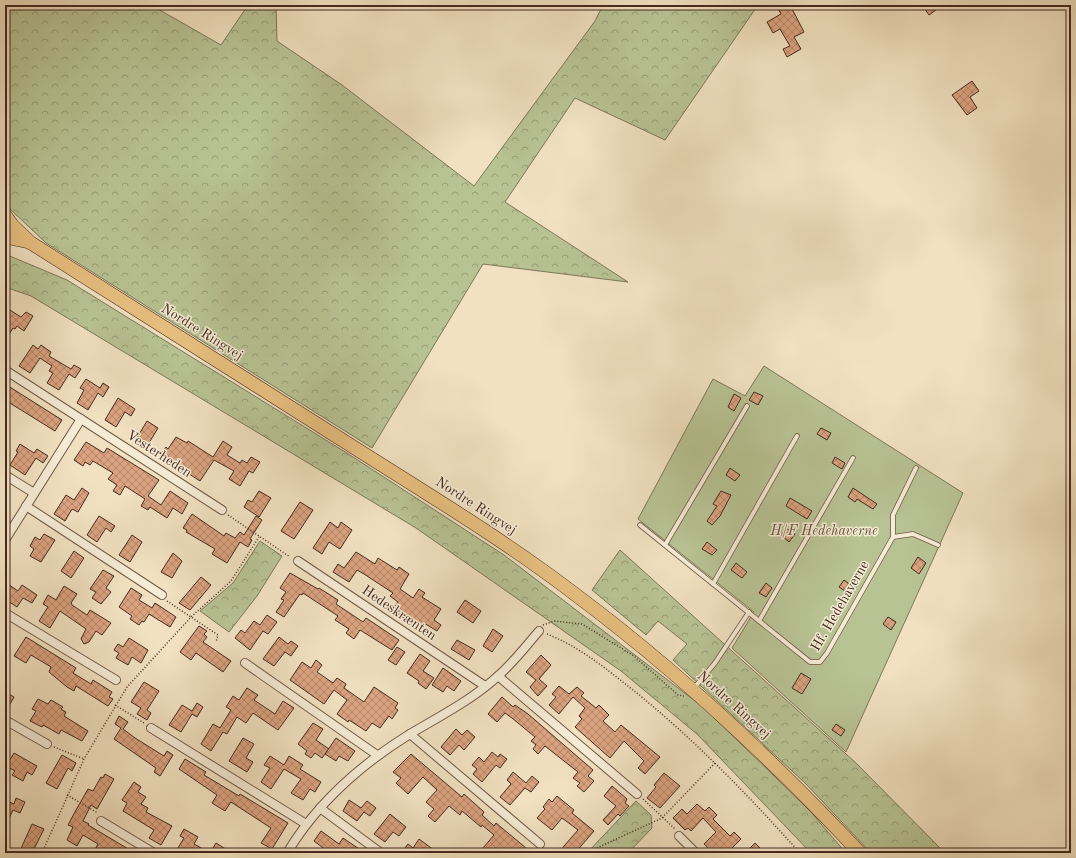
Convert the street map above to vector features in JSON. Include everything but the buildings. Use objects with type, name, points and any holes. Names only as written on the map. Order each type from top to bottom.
[{"type":"main road","name":"Nordre Ringvej","points":[[5,215],[13,226],[31,242],[489,533],[575,594],[641,645],[745,735],[803,792],[860,853]]},
{"type":"main road","name":"Nordre Ringvej","points":[[5,237],[31,242]]},
{"type":"street","name":"Vesterheden","points":[[5,370],[222,510]]},
{"type":"street","points":[[5,540],[81,419]]},
{"type":"street","points":[[5,475],[34,493]]},
{"type":"street","points":[[26,506],[162,595]]},
{"type":"street","name":"Hedeskrænten","points":[[298,561],[484,686]]},
{"type":"street","points":[[5,612],[116,680]]},
{"type":"street","points":[[287,853],[306,824],[342,783],[377,755],[468,699],[498,676],[539,631]]},
{"type":"street","points":[[245,663],[377,755]]},
{"type":"street","points":[[498,676],[637,794]]},
{"type":"street","points":[[5,720],[47,744]]},
{"type":"street","points":[[151,728],[306,824]]},
{"type":"street","points":[[410,734],[540,844]]},
{"type":"street","points":[[320,808],[381,853]]},
{"type":"street","points":[[101,821],[154,853]]},
{"type":"street","points":[[679,836],[696,853]]},
{"type":"lane","points":[[665,545],[747,406]]},
{"type":"lane","points":[[713,584],[797,436]]},
{"type":"lane","points":[[759,621],[853,458]]},
{"type":"lane","points":[[916,468],[893,515],[893,537],[913,534],[938,545]]},
{"type":"lane","name":"Hf. Hedehaverne","points":[[640,525],[810,662],[820,662],[893,537]]},
{"type":"lane","points":[[693,689],[715,663],[749,612]]},
{"type":"path","points":[[222,510],[259,537],[298,561]]},
{"type":"path","points":[[42,853],[84,759],[127,686],[191,617],[231,581],[259,537]]},
{"type":"path","points":[[162,595],[166,600],[218,635],[216,642]]},
{"type":"path","points":[[693,689],[685,696],[678,695],[623,648],[578,622],[554,621],[545,623],[539,631],[566,642],[589,655],[666,717],[715,763],[800,853]]},
{"type":"path","points":[[114,706],[151,728]]},
{"type":"path","points":[[47,744],[84,759]]},
{"type":"path","points":[[586,853],[662,818],[715,763]]},
{"type":"path","points":[[637,794],[678,832],[679,836]]},
{"type":"path","points":[[67,795],[98,812],[101,821]]},
{"type":"green space","points":[[5,5],[151,5],[221,45],[246,8],[251,5],[276,5],[277,41],[342,85],[474,186],[595,21],[603,5],[758,5],[665,140],[575,98],[505,202],[628,282],[483,264],[372,448],[46,243],[11,210],[5,197]]},
{"type":"green space","points":[[5,254],[67,280],[350,455],[504,555],[703,707],[809,810],[846,853],[811,853],[697,734],[621,671],[416,528],[31,296],[5,287]]},
{"type":"green space","name":"H/F Hedehaverne","points":[[764,366],[963,493],[846,752],[732,648],[754,612],[638,519],[713,379],[745,396]]},
{"type":"green space","points":[[260,541],[282,556],[257,596],[229,632],[200,611],[233,583]]},
{"type":"green space","points":[[620,550],[856,763],[945,853],[871,853],[806,784],[673,660],[687,644],[658,621],[646,635],[592,590]]},
{"type":"green space","points":[[636,801],[651,815],[652,828],[628,853],[587,853]]}]
